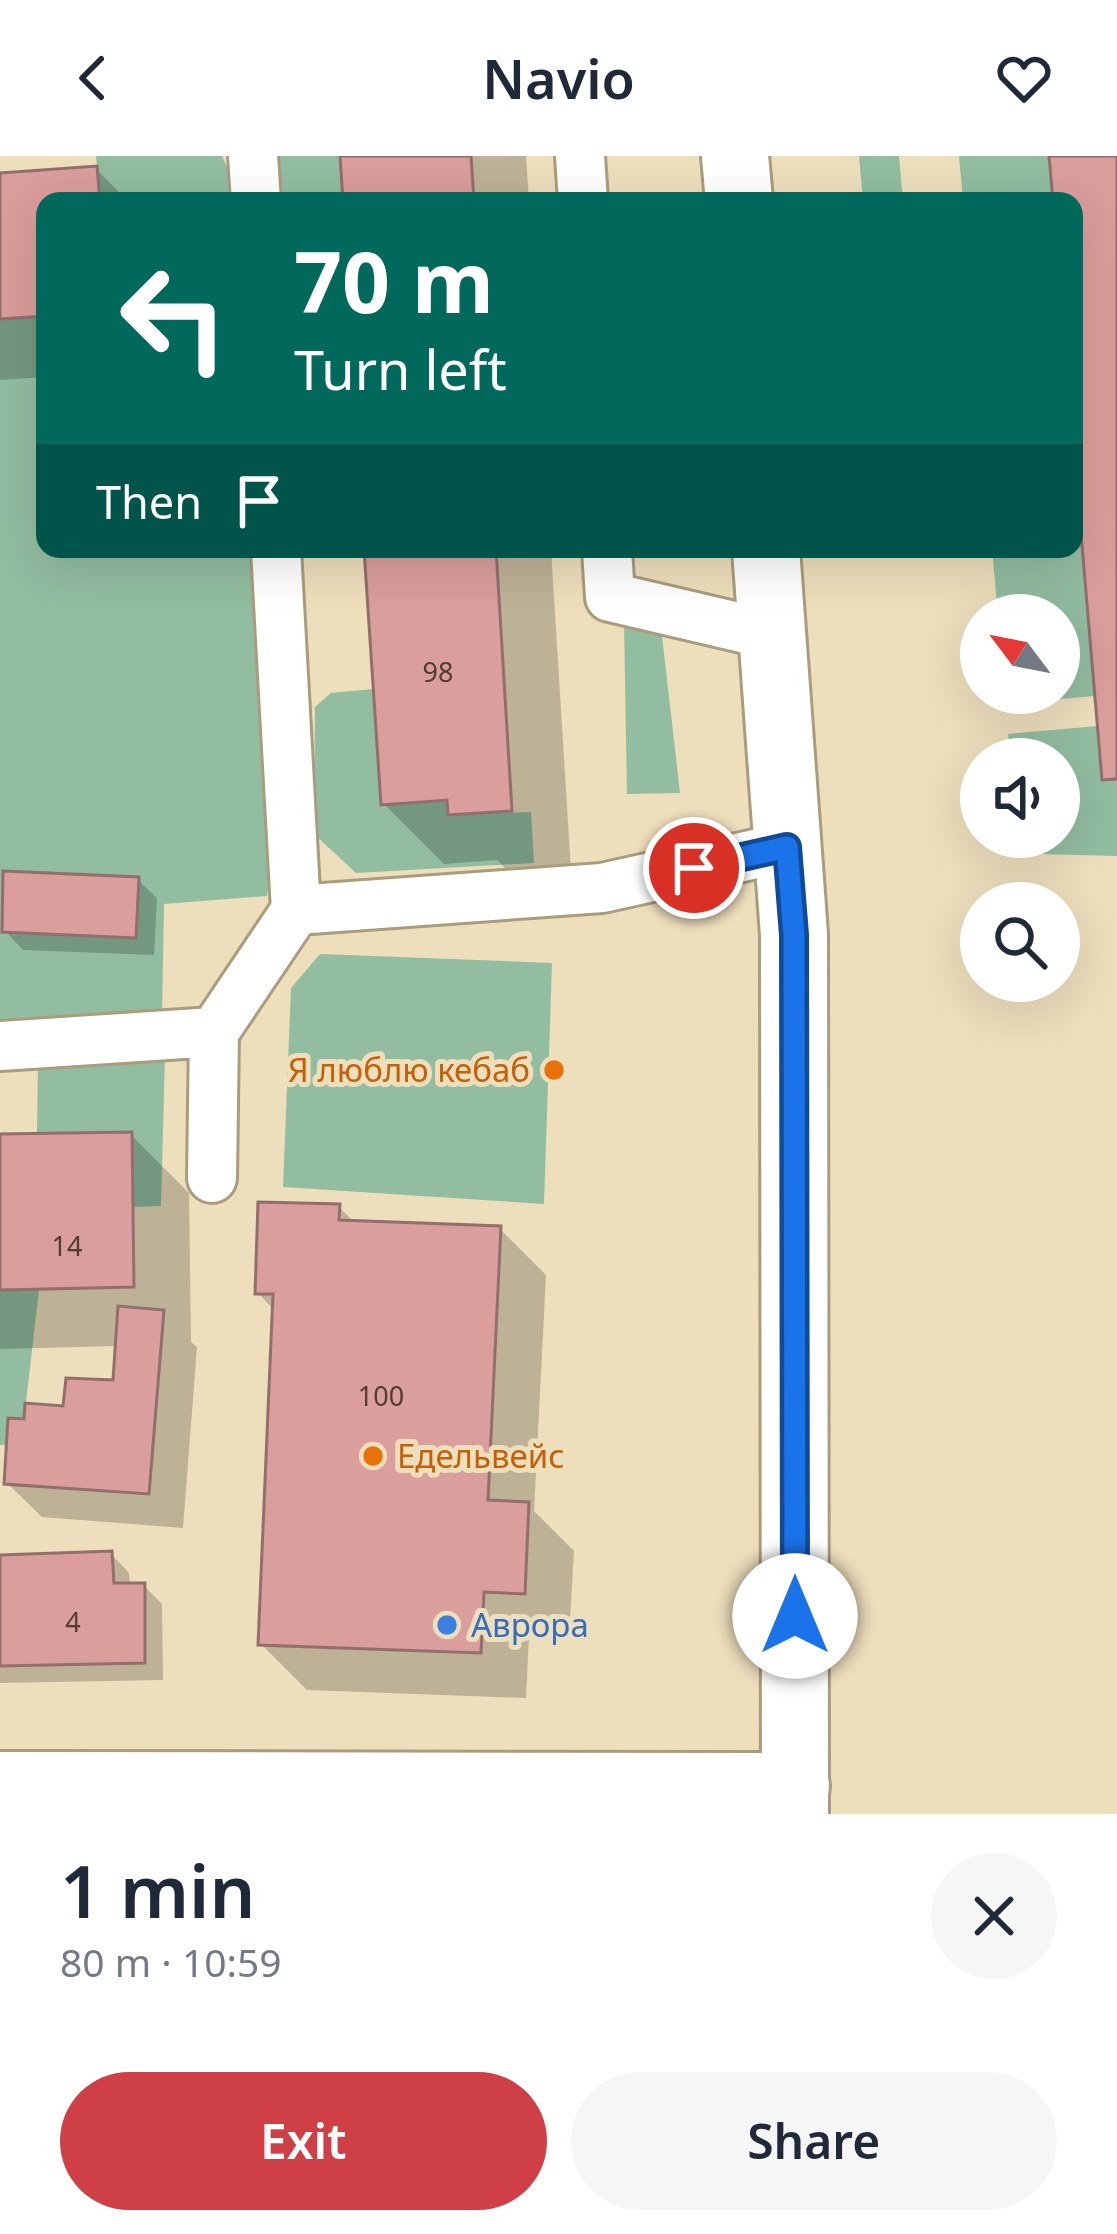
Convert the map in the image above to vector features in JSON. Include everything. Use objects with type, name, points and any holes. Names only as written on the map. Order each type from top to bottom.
[{"type":"main road","points":[[735,156],[738,192]]},
{"type":"main road","points":[[0,1785],[224,1800],[795,1800],[794,935],[767,558]]},
{"type":"lane","points":[[254,156],[256,192]]},
{"type":"lane","points":[[580,156],[582,192]]},
{"type":"lane","points":[[212,1178],[214,1032],[296,910],[276,558]]},
{"type":"lane","points":[[608,558],[610,597],[772,635]]},
{"type":"lane","points":[[296,910],[602,888],[787,847]]},
{"type":"lane","points":[[0,1046],[214,1032]]},
{"type":"green space","points":[[96,156],[222,156],[233,192],[99,192]]},
{"type":"green space","points":[[274,156],[340,156],[342,192],[276,192]]},
{"type":"green space","points":[[859,156],[899,156],[902,192],[862,192]]},
{"type":"green space","points":[[959,156],[1049,156],[1052,192],[962,192]]},
{"type":"green space","points":[[36,317],[36,558],[257,558],[273,854],[267,896],[164,904],[162,1015],[0,1025],[0,319]]},
{"type":"green space","points":[[1083,556],[1095,696],[1080,697],[1080,594],[996,594],[993,558]]},
{"type":"green space","points":[[624,622],[661,627],[680,793],[627,794]]},
{"type":"green space","points":[[373,689],[381,805],[447,800],[449,815],[531,812],[534,863],[356,873],[314,834],[315,707],[331,693]]},
{"type":"green space","points":[[1097,726],[1102,779],[1117,779],[1117,856],[1080,855],[1080,738],[1008,738],[1008,734]]},
{"type":"green space","points":[[320,954],[552,963],[544,1204],[283,1187],[291,988]]},
{"type":"green space","points":[[165,1055],[161,1206],[133,1207],[131,1132],[37,1133],[38,1059]]},
{"type":"green space","points":[[0,1290],[39,1290],[24,1419],[7,1445],[0,1445]]},
{"type":"building","points":[[340,156],[471,156],[473,192],[342,192]]},
{"type":"building","points":[[1049,156],[1117,156],[1117,779],[1102,780],[1083,557],[1083,192],[1052,192]]},
{"type":"building","points":[[97,166],[99,192],[36,192],[36,317],[0,319],[0,173]]},
{"type":"building","points":[[365,558],[497,558],[512,811],[448,815],[447,800],[381,805]]},
{"type":"building","points":[[3,871],[139,877],[136,938],[2,932]]},
{"type":"building","points":[[132,1132],[134,1287],[0,1290],[0,1134]]},
{"type":"building","points":[[258,1202],[340,1204],[339,1220],[501,1226],[488,1500],[529,1502],[525,1594],[484,1592],[481,1653],[258,1645],[273,1294],[255,1294]]},
{"type":"building","points":[[118,1306],[164,1310],[149,1494],[4,1484],[8,1418],[24,1419],[25,1403],[63,1406],[66,1378],[113,1380]]},
{"type":"building","points":[[112,1551],[114,1583],[145,1583],[145,1663],[0,1666],[0,1555]]},
{"type":"place","name":"Я люблю кебаб","points":[[554,1070]]},
{"type":"place","name":"Едельвейс","points":[[373,1456]]},
{"type":"place","name":"Аврора","points":[[447,1625]]},
{"type":"route","points":[[694,868],[787,847],[794,935],[795,1616]]}]
